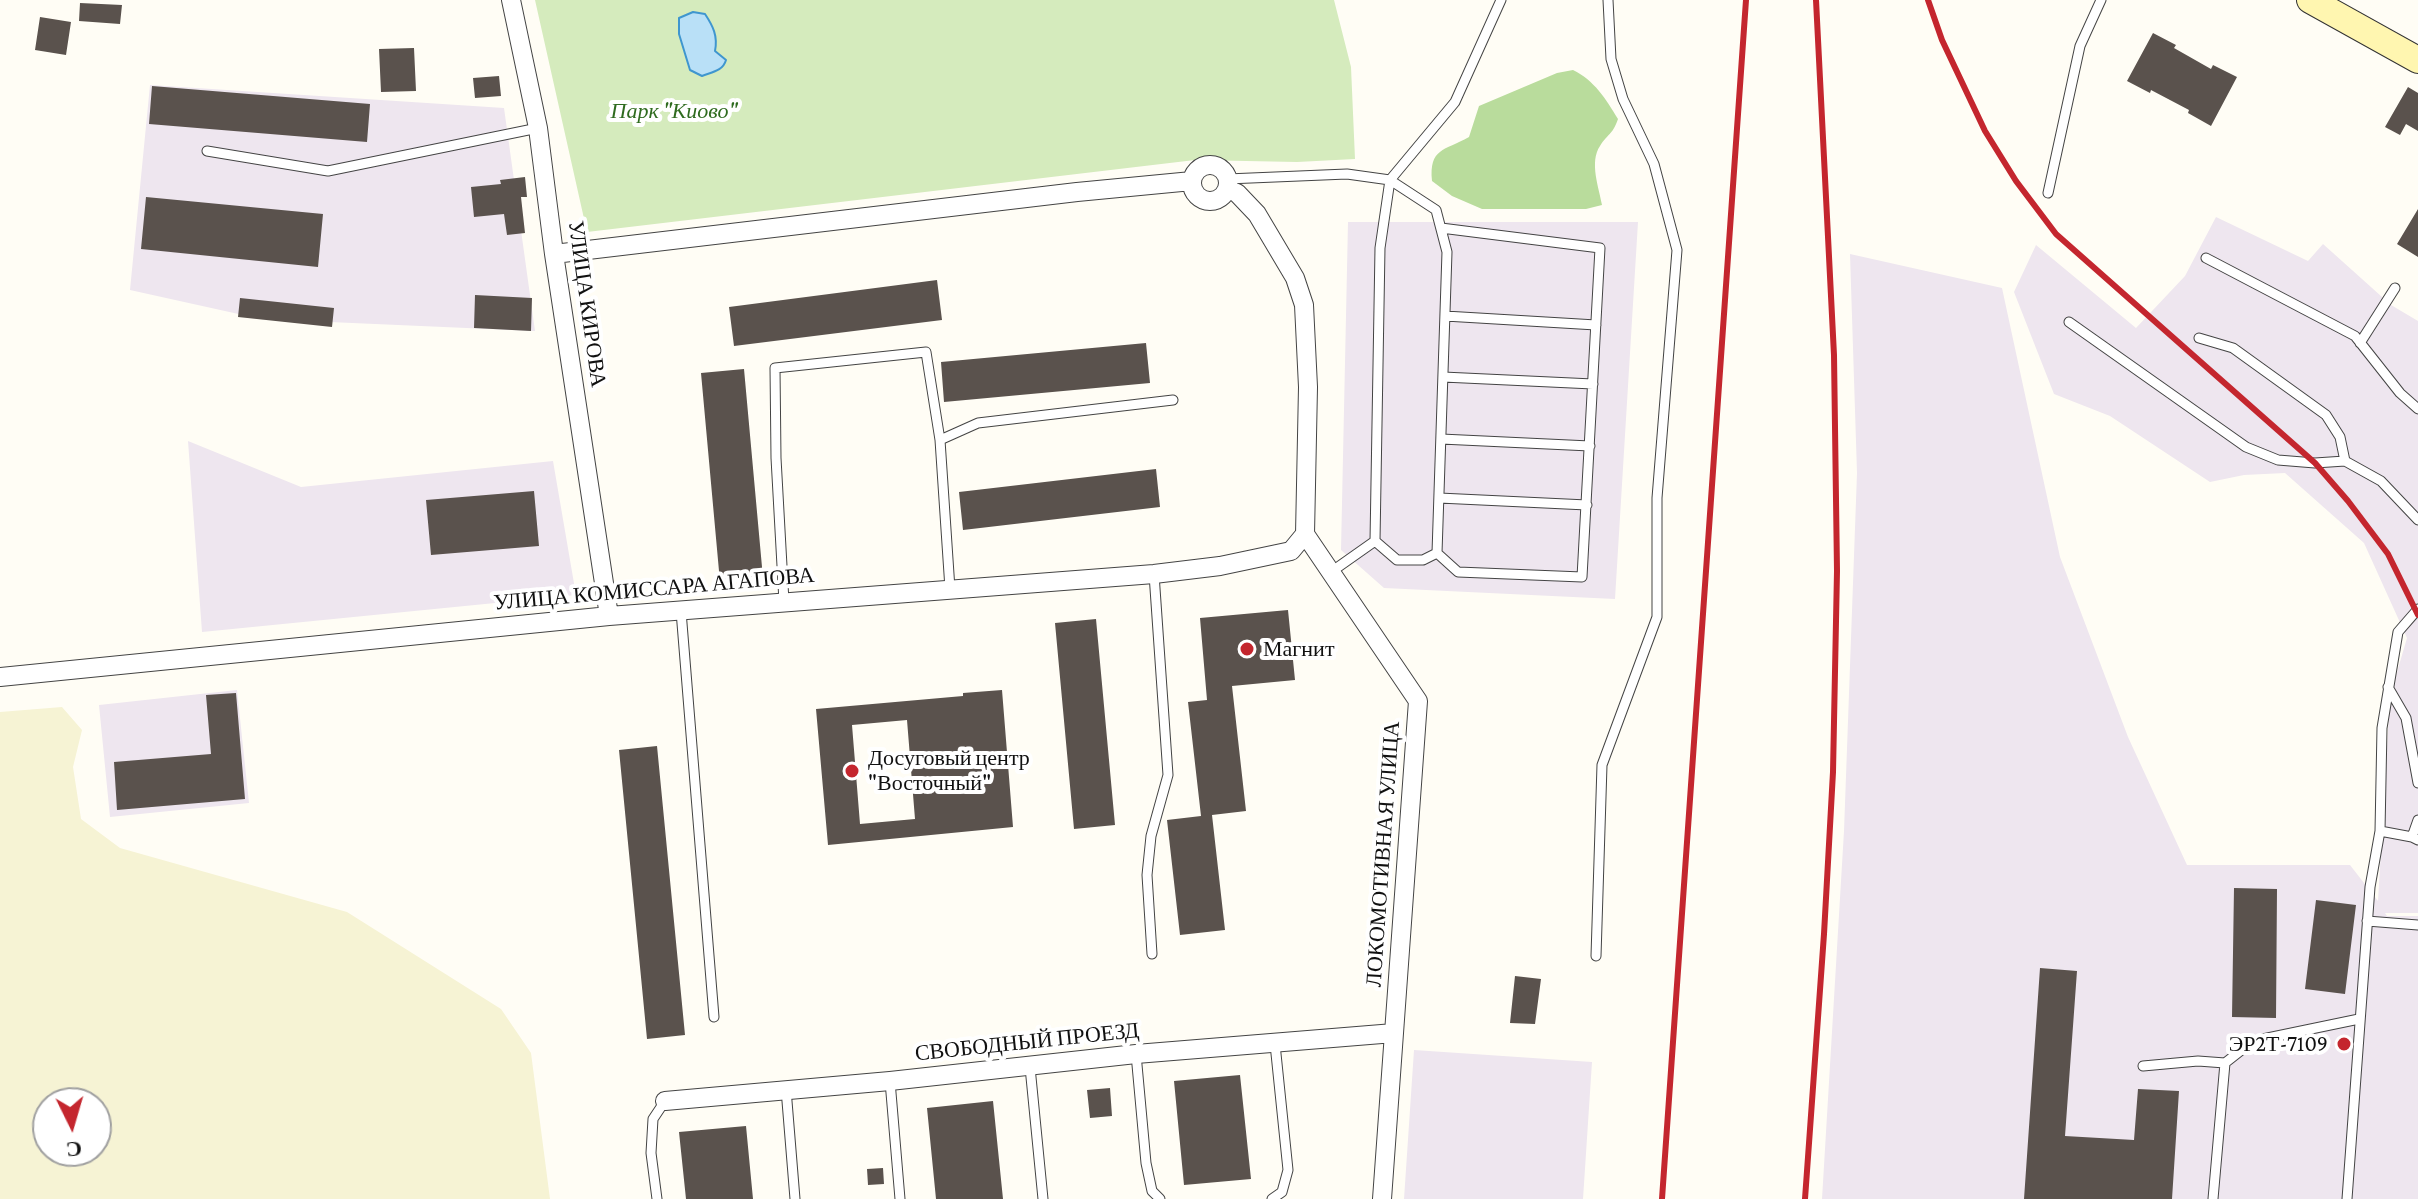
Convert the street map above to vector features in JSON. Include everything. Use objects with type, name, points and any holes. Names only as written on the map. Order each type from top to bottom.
[{"type":"main road","points":[[2310,0],[2418,60]]},
{"type":"street","name":"УЛИЦА КИРОВА","points":[[511,0],[538,128],[609,616]]},
{"type":"street","points":[[1227,184],[1219,199],[1206,201],[1195,194],[1192,181],[1199,169],[1205,166],[1219,168],[1227,184],[1257,214],[1295,278],[1304,305],[1308,387],[1305,534]]},
{"type":"street","points":[[554,254],[1192,181]]},
{"type":"street","name":"ЛОКОМОТИВНАЯ УЛИЦА","points":[[1305,534],[1418,701],[1382,1199]]},
{"type":"street","name":"УЛИЦА КОМИССАРА АГАПОВА","points":[[0,677],[609,616],[1154,574],[1220,566],[1291,551],[1305,534]]},
{"type":"street","name":"СВОБОДНЫЙ ПРОЕЗД","points":[[665,1101],[890,1081],[1136,1054],[1394,1033]]},
{"type":"lane","points":[[1375,541],[1380,248],[1390,180],[1455,102],[1501,0]]},
{"type":"lane","points":[[1596,956],[1602,765],[1657,617],[1657,498],[1677,250],[1654,164],[1623,99],[1611,59],[1608,0]]},
{"type":"lane","points":[[2048,193],[2080,46],[2101,0]]},
{"type":"lane","points":[[207,151],[328,171],[538,128]]},
{"type":"lane","points":[[1227,184],[1347,174],[1390,180],[1436,210],[1447,252],[1437,553],[1458,572],[1582,577],[1600,248],[1441,228]]},
{"type":"lane","points":[[2206,258],[2355,336],[2400,393],[2418,409]]},
{"type":"lane","points":[[2360,343],[2395,288]]},
{"type":"lane","points":[[1445,316],[1596,325]]},
{"type":"lane","points":[[2069,322],[2246,447],[2278,460],[2315,463],[2345,461],[2381,481],[2418,520]]},
{"type":"lane","points":[[2199,338],[2233,348],[2326,415],[2340,437],[2345,461]]},
{"type":"lane","points":[[784,602],[776,458],[775,368],[926,352],[940,440],[950,589]]},
{"type":"lane","points":[[1443,377],[1593,384]]},
{"type":"lane","points":[[940,440],[978,423],[1173,400]]},
{"type":"lane","points":[[1441,439],[1590,446]]},
{"type":"lane","points":[[1439,498],[1587,505]]},
{"type":"lane","points":[[1375,541],[1397,560],[1423,560],[1437,553]]},
{"type":"lane","points":[[1331,572],[1375,541]]},
{"type":"lane","points":[[1152,954],[1147,875],[1151,836],[1168,775],[1154,574]]},
{"type":"lane","points":[[2347,1199],[2370,887],[2380,831],[2382,728],[2398,632],[2418,609]]},
{"type":"lane","points":[[681,611],[714,1017]]},
{"type":"lane","points":[[2388,687],[2406,718],[2418,783]]},
{"type":"lane","points":[[2380,831],[2415,839],[2418,820]]},
{"type":"lane","points":[[2367,921],[2418,925]]},
{"type":"lane","points":[[2143,1066],[2198,1061],[2225,1063],[2253,1041],[2359,1019]]},
{"type":"lane","points":[[1272,1199],[1282,1192],[1288,1170],[1275,1044]]},
{"type":"lane","points":[[1136,1054],[1146,1163],[1152,1191],[1160,1199]]},
{"type":"lane","points":[[2213,1199],[2225,1063]]},
{"type":"lane","points":[[1030,1067],[1043,1199]]},
{"type":"lane","points":[[890,1081],[900,1199]]},
{"type":"lane","points":[[786,1089],[795,1199]]},
{"type":"lane","points":[[657,1199],[651,1153],[653,1119],[665,1101]]},
{"type":"shaded area","points":[[150,85],[504,108],[535,331],[261,319],[130,290]]},
{"type":"shaded area","points":[[2216,217],[2308,261],[2323,244],[2391,305],[2418,321],[2418,913],[2385,913],[2387,916],[2418,916],[2418,1199],[1822,1199],[1844,831],[1857,473],[1850,254],[2002,288],[2060,557],[2128,737],[2187,865],[2350,865],[2378,901],[2390,696],[2407,638],[2364,543],[2285,473],[2244,475],[2210,482],[2110,416],[2054,394],[2014,292],[2036,245],[2136,328],[2185,276]]},
{"type":"shaded area","points":[[1348,222],[1638,222],[1615,599],[1384,588],[1341,550]]},
{"type":"shaded area","points":[[188,441],[301,487],[553,461],[576,595],[202,632]]},
{"type":"shaded area","points":[[237,690],[249,803],[110,817],[99,705]]},
{"type":"shaded area","points":[[62,707],[82,730],[73,767],[81,819],[120,848],[347,912],[501,1009],[531,1053],[550,1199],[0,1199],[0,712]]},
{"type":"shaded area","points":[[1414,1050],[1592,1062],[1583,1199],[1404,1199]]},
{"type":"green space","name":"Парк \"Киово\"","points":[[535,0],[1334,0],[1351,67],[1355,159],[1297,162],[1195,160],[587,232]]},
{"type":"green space","points":[[1573,70],[1593,85],[1618,119],[1600,146],[1595,160],[1602,205],[1586,209],[1482,209],[1452,196],[1432,181],[1436,156],[1469,137],[1479,106],[1557,73]]},
{"type":"water","points":[[693,12],[705,14],[714,31],[715,51],[726,60],[720,69],[702,76],[690,70],[679,34],[679,18]]},
{"type":"building","points":[[80,3],[122,5],[120,24],[79,21]]},
{"type":"building","points":[[40,17],[71,22],[66,55],[35,50]]},
{"type":"building","points":[[2153,33],[2211,69],[2213,65],[2237,77],[2211,126],[2188,113],[2189,110],[2127,81]]},
{"type":"building","points":[[414,48],[416,91],[381,92],[379,49]]},
{"type":"building","points":[[499,76],[501,96],[475,98],[473,78]]},
{"type":"building","points":[[152,86],[370,104],[367,142],[149,124]]},
{"type":"building","points":[[2408,87],[2418,93],[2418,131],[2406,124],[2400,135],[2385,127]]},
{"type":"building","points":[[525,177],[527,197],[521,197],[525,233],[507,235],[504,214],[474,217],[471,187],[501,184],[500,180]]},
{"type":"building","points":[[146,197],[323,214],[318,267],[141,249]]},
{"type":"building","points":[[2418,209],[2418,257],[2397,244]]},
{"type":"building","points":[[937,280],[942,320],[734,346],[729,307]]},
{"type":"building","points":[[475,295],[532,298],[531,331],[474,328]]},
{"type":"building","points":[[240,298],[334,308],[332,327],[238,317]]},
{"type":"building","points":[[1146,343],[1150,383],[944,402],[941,362]]},
{"type":"building","points":[[744,369],[763,578],[720,582],[701,373]]},
{"type":"building","points":[[1156,469],[1160,507],[963,530],[959,492]]},
{"type":"building","points":[[534,491],[539,546],[431,555],[426,500]]},
{"type":"building","points":[[1288,610],[1295,680],[1232,686],[1246,811],[1212,815],[1225,930],[1180,935],[1167,820],[1201,816],[1188,702],[1207,700],[1200,618]]},
{"type":"building","points":[[1096,619],[1115,825],[1074,829],[1055,623]]},
{"type":"building","points":[[1002,690],[1013,827],[828,845],[816,709],[963,696],[963,693]],"holes":[[[907,720],[915,819],[860,824],[852,725]]]},
{"type":"building","points":[[236,693],[245,799],[117,810],[114,762],[211,754],[206,695]]},
{"type":"building","points":[[657,746],[685,1035],[647,1039],[619,750]]},
{"type":"building","points":[[2234,888],[2277,889],[2276,1018],[2232,1017]]},
{"type":"building","points":[[2316,900],[2356,905],[2345,994],[2305,989]]},
{"type":"building","points":[[2040,968],[2077,971],[2065,1136],[2134,1140],[2138,1089],[2179,1091],[2172,1199],[2024,1199]]},
{"type":"building","points":[[1515,976],[1541,979],[1535,1024],[1510,1023]]},
{"type":"building","points":[[1240,1075],[1251,1179],[1184,1185],[1174,1081]]},
{"type":"building","points":[[1110,1088],[1112,1116],[1090,1118],[1087,1090]]},
{"type":"building","points":[[993,1101],[1003,1199],[936,1199],[927,1108]]},
{"type":"building","points":[[746,1126],[753,1199],[686,1199],[679,1132]]},
{"type":"building","points":[[883,1168],[884,1184],[868,1185],[867,1169]]},
{"type":"railway","points":[[1662,1199],[1746,0]]},
{"type":"railway","points":[[1805,1199],[1833,772],[1837,571],[1834,355],[1816,0]]},
{"type":"railway","points":[[1928,0],[1942,40],[1985,131],[2016,181],[2056,234],[2315,463],[2388,554],[2418,615]]},
{"type":"place","name":"Магнит","points":[[1247,649]]},
{"type":"place","name":"Досуговый центр \"Восточный\"","points":[[852,771]]},
{"type":"place","name":"ЭР2Т-7109","points":[[2344,1044]]}]
